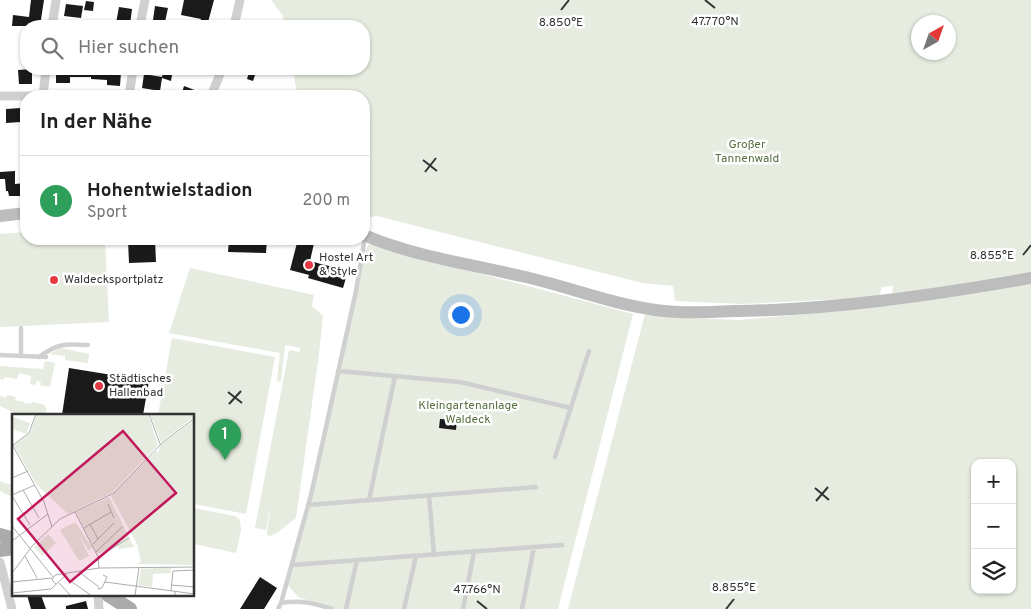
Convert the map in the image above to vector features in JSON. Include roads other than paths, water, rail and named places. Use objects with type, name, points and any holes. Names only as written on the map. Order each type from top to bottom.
[{"type":"main road","points":[[0,216],[20,214]]},
{"type":"main road","points":[[370,237],[439,258],[639,306],[678,312],[776,311],[886,301],[1031,278]]},
{"type":"street","points":[[53,20],[56,0]]},
{"type":"street","points":[[141,20],[145,0]]},
{"type":"street","points":[[235,20],[240,0]]},
{"type":"street","points":[[44,90],[46,75]]},
{"type":"street","points":[[130,90],[132,75]]},
{"type":"street","points":[[213,90],[220,75]]},
{"type":"street","points":[[0,96],[20,96]]},
{"type":"street","points":[[0,562],[12,609]]},
{"type":"street","points":[[98,596],[100,609]]},
{"type":"lane","points":[[278,609],[282,603],[308,505],[338,371],[363,245]]},
{"type":"lane","points":[[21,328],[21,356]]},
{"type":"lane","points":[[39,357],[47,350],[62,344],[88,345]]},
{"type":"lane","points":[[555,457],[589,351]]},
{"type":"lane","points":[[0,355],[46,357]]},
{"type":"lane","points":[[338,371],[460,382],[571,408]]},
{"type":"lane","points":[[369,500],[395,376]]},
{"type":"lane","points":[[308,505],[536,487]]},
{"type":"lane","points":[[429,495],[434,555]]},
{"type":"lane","points":[[292,565],[562,545]]},
{"type":"lane","points":[[522,609],[534,547]]},
{"type":"lane","points":[[463,609],[474,552]]},
{"type":"lane","points":[[404,609],[416,556]]},
{"type":"lane","points":[[346,609],[357,560]]},
{"type":"lane","points":[[282,603],[292,601],[310,602],[332,609]]},
{"type":"place","name":"Hostel Art & Style","points":[[309,265]]},
{"type":"place","name":"Waldecksportplatz","points":[[54,280]]},
{"type":"place","name":"Städtisches Hallenbad","points":[[99,386]]},
{"type":"place","name":"Hohentwielstadion","points":[[225,460]]},
{"type":"park label","name":"Großer Tannenwald","points":[[747,152]]},
{"type":"park label","name":"Kleingartenanlage Waldeck","points":[[468,413]]}]
